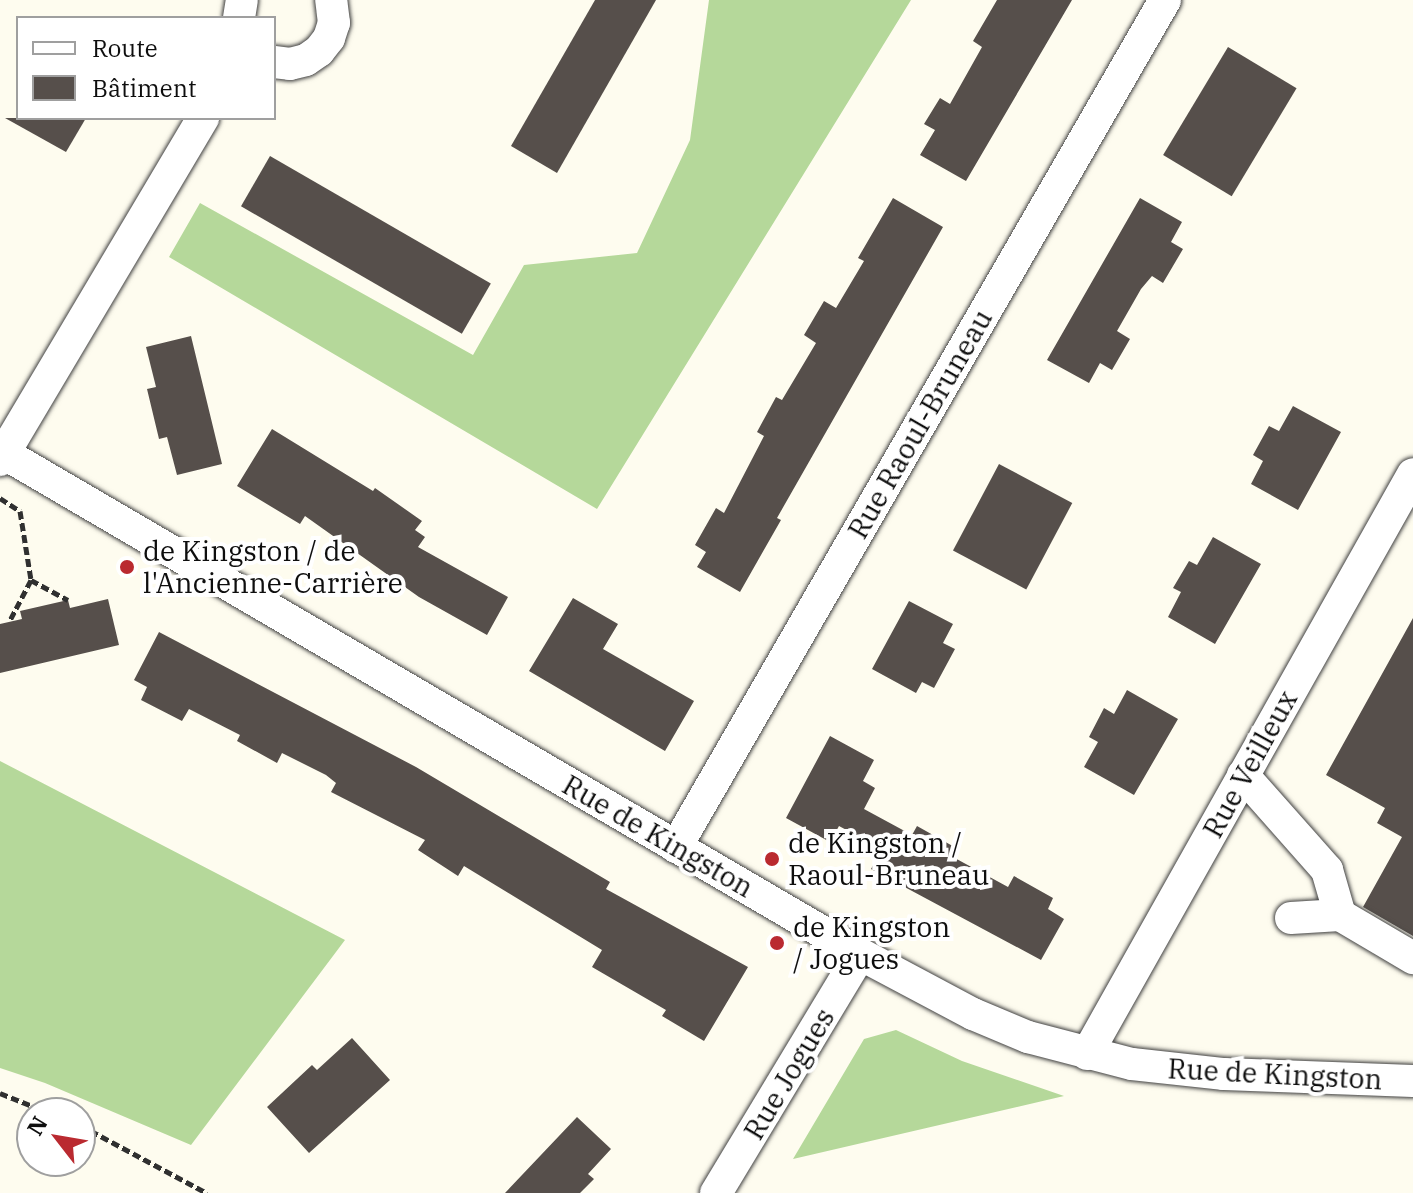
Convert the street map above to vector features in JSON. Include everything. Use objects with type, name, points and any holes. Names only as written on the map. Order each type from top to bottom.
[{"type":"street","points":[[276,62],[306,60],[319,51],[329,38],[334,23],[331,0]]},
{"type":"street","name":"Rue Raoul-Bruneau","points":[[676,847],[1165,0]]},
{"type":"street","points":[[1,455],[202,120]]},
{"type":"street","name":"Rue de Kingston","points":[[1,455],[860,954],[973,1014],[1028,1037],[1087,1054],[1178,1071],[1413,1081]]},
{"type":"street","name":"Rue Veilleux","points":[[1087,1054],[1413,474]]},
{"type":"street","points":[[1243,775],[1327,870],[1340,915]]},
{"type":"street","points":[[1291,918],[1340,915],[1413,958]]},
{"type":"street","name":"Rue Jogues","points":[[716,1193],[860,954]]},
{"type":"path","points":[[0,498],[20,511],[31,580],[9,622]]},
{"type":"path","points":[[31,580],[68,600]]},
{"type":"path","points":[[96,1134],[207,1193]]},
{"type":"green space","points":[[709,0],[911,0],[597,509],[169,257],[200,203],[473,355],[524,265],[637,253],[690,140]]},
{"type":"green space","points":[[0,761],[345,940],[191,1145],[96,1105],[96,1097],[78,1097],[0,1068]]},
{"type":"green space","points":[[896,1030],[962,1061],[1064,1096],[793,1159],[864,1039]]},
{"type":"building","points":[[595,0],[656,0],[557,173],[511,146]]},
{"type":"building","points":[[997,0],[1072,0],[966,181],[920,155],[935,130],[924,124],[940,98],[950,104],[982,47],[973,41]]},
{"type":"building","points":[[1228,47],[1297,88],[1232,196],[1163,155]]},
{"type":"building","points":[[5,118],[85,120],[66,152]]},
{"type":"building","points":[[270,156],[491,284],[462,334],[241,206]]},
{"type":"building","points":[[893,198],[943,227],[777,518],[781,520],[740,592],[697,567],[706,552],[695,545],[716,508],[724,513],[764,436],[757,432],[776,397],[782,400],[816,343],[804,335],[824,301],[836,308],[864,261],[858,258]]},
{"type":"building","points":[[1140,198],[1182,222],[1171,242],[1183,249],[1163,283],[1152,276],[1141,289],[1117,331],[1130,339],[1112,370],[1100,363],[1089,383],[1047,360]]},
{"type":"building","points":[[191,336],[222,464],[177,475],[167,437],[159,439],[147,389],[156,387],[146,347]]},
{"type":"building","points":[[1293,406],[1341,432],[1298,510],[1251,484],[1263,461],[1253,455],[1269,426],[1279,431]]},
{"type":"building","points":[[272,429],[373,491],[375,488],[422,521],[415,530],[425,537],[418,547],[508,597],[487,635],[419,597],[305,516],[300,524],[237,486]]},
{"type":"building","points":[[999,464],[1072,503],[1026,589],[953,551]]},
{"type":"building","points":[[1213,537],[1261,564],[1215,644],[1168,617],[1181,592],[1173,588],[1189,561],[1197,565]]},
{"type":"building","points":[[573,598],[618,624],[603,649],[694,701],[665,751],[529,671]]},
{"type":"building","points":[[108,599],[119,645],[0,673],[0,624],[22,619],[20,611],[68,600],[70,608]]},
{"type":"building","points":[[909,601],[953,624],[943,643],[955,649],[934,688],[922,682],[916,693],[872,669]]},
{"type":"building","points":[[1413,618],[1413,936],[1363,907],[1402,837],[1377,823],[1385,808],[1326,775]]},
{"type":"building","points":[[159,632],[416,767],[610,882],[606,889],[748,967],[704,1041],[662,1016],[666,1010],[592,967],[602,950],[464,866],[458,876],[418,850],[425,840],[331,792],[336,783],[326,775],[282,753],[277,763],[237,741],[240,735],[189,709],[182,721],[141,700],[147,687],[134,680]]},
{"type":"building","points":[[1127,690],[1178,719],[1134,795],[1084,767],[1098,742],[1089,737],[1104,708],[1114,714]]},
{"type":"building","points":[[830,736],[874,760],[863,781],[875,788],[864,809],[912,835],[917,826],[958,849],[953,857],[1008,887],[1014,876],[1053,898],[1048,909],[1064,919],[1041,960],[871,869],[882,849],[839,826],[830,842],[786,818]]},
{"type":"building","points":[[352,1038],[390,1080],[309,1153],[267,1107],[312,1065],[317,1070]]},
{"type":"building","points":[[577,1117],[611,1149],[588,1174],[594,1179],[580,1193],[505,1193]]},
{"type":"place","name":"de Kingston / de l'Ancienne-Carrière","points":[[127,567]]},
{"type":"place","name":"de Kingston / Raoul-Bruneau","points":[[772,859]]},
{"type":"place","name":"de Kingston / Jogues","points":[[777,943]]}]
